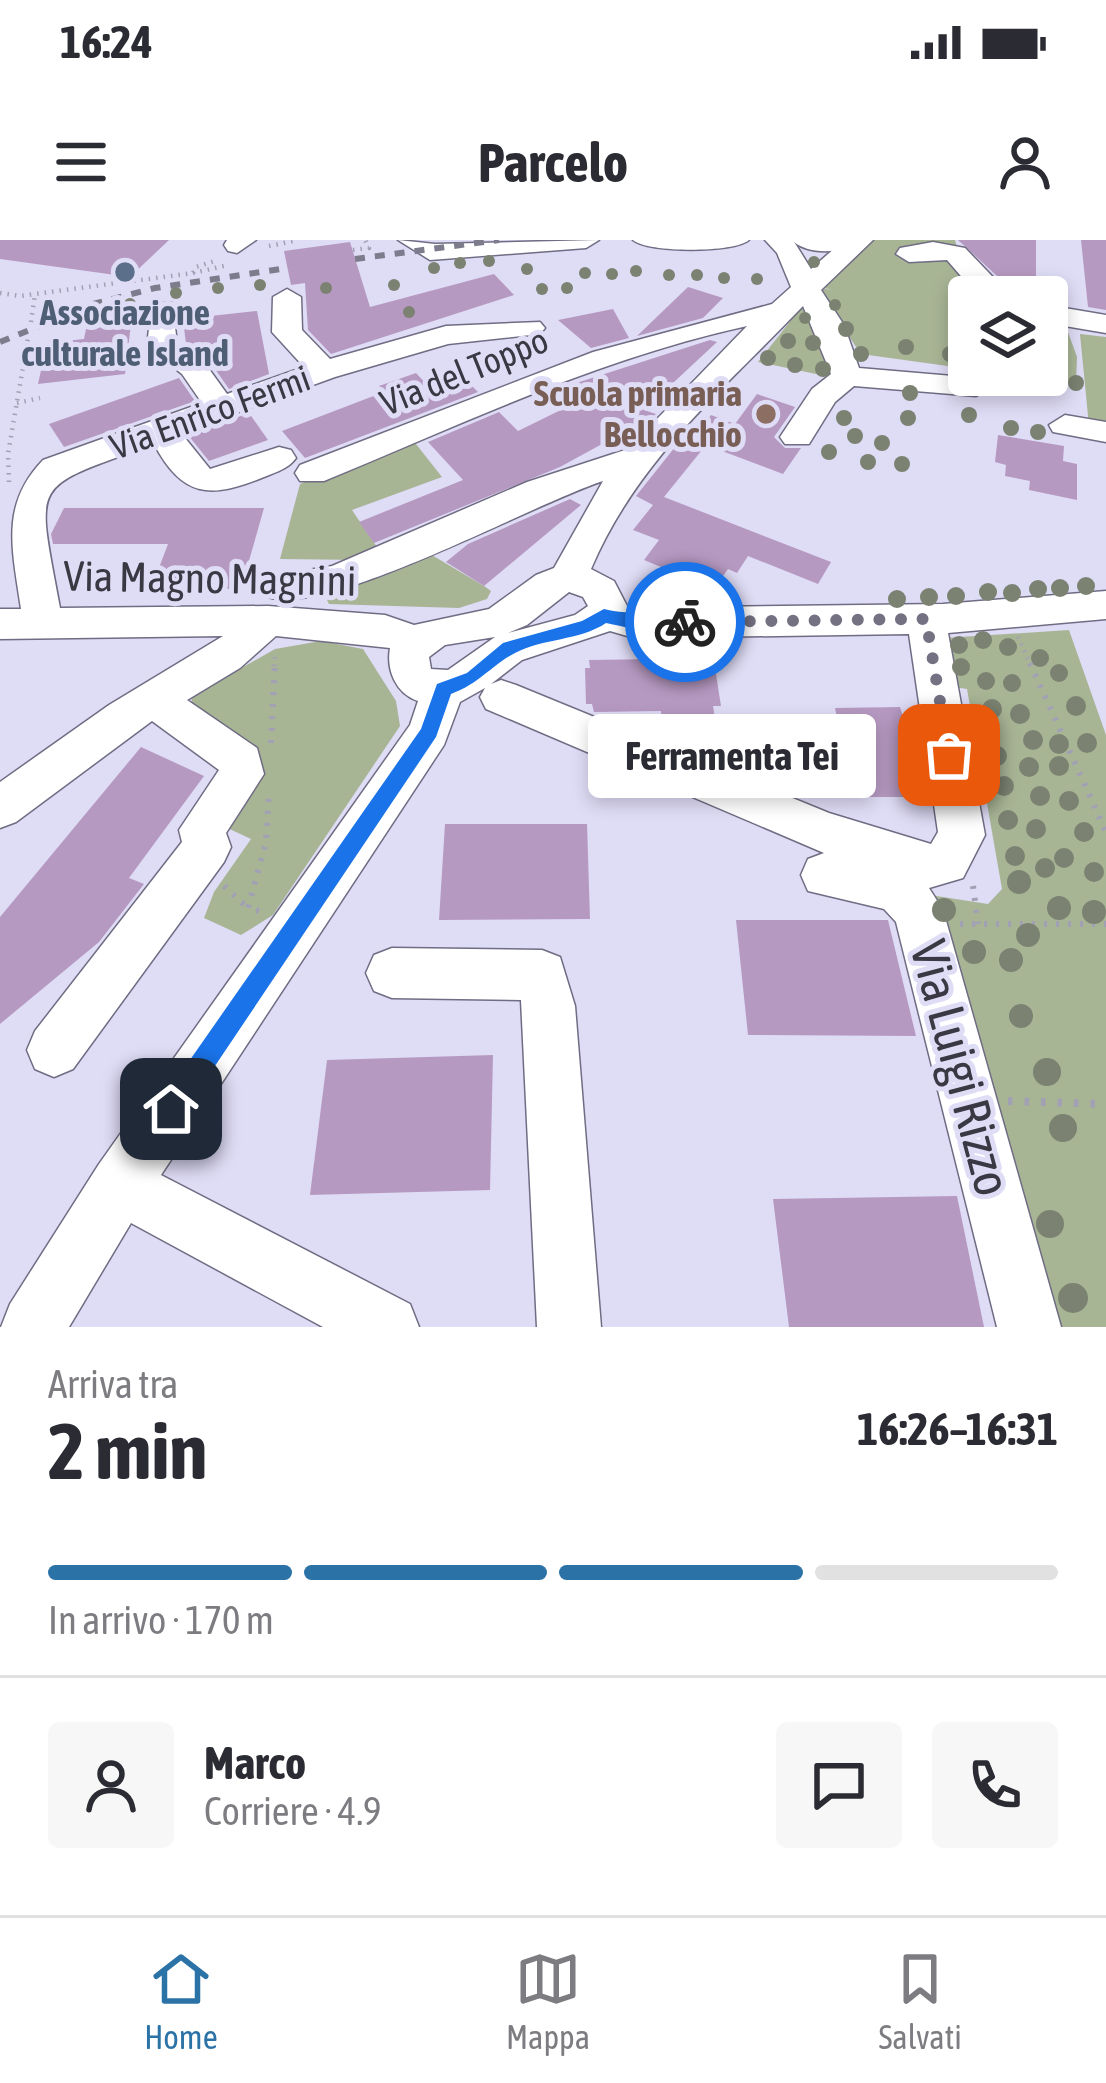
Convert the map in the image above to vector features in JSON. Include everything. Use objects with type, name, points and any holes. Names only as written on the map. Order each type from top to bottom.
[{"type":"main road","points":[[809,240],[841,240]]},
{"type":"street","points":[[411,240],[430,252],[586,240]]},
{"type":"street","points":[[646,240],[736,240]]},
{"type":"street","points":[[778,240],[798,265],[794,298]]},
{"type":"street","points":[[568,578],[584,535],[640,457],[794,298],[860,240]]},
{"type":"street","points":[[911,256],[933,250],[956,254],[974,276]]},
{"type":"street","points":[[287,297],[287,332],[324,370]]},
{"type":"street","points":[[794,298],[829,325],[847,376]]},
{"type":"street","name":"Via del Toppo","points":[[313,473],[573,369],[794,298]]},
{"type":"street","points":[[162,310],[163,346],[193,368],[221,408]]},
{"type":"street","points":[[1068,318],[1106,324]]},
{"type":"street","name":"Via Enrico Fermi","points":[[30,496],[55,468],[324,370],[446,335],[530,328]]},
{"type":"street","points":[[797,437],[824,396],[847,376],[948,384]]},
{"type":"street","points":[[1065,425],[1106,432]]},
{"type":"street","points":[[163,430],[188,476],[202,481],[226,478],[279,458]]},
{"type":"street","points":[[0,808],[153,700],[226,657],[275,604],[539,490],[640,457]]},
{"type":"street","points":[[30,496],[24,510],[43,622]]},
{"type":"street","points":[[568,578],[586,579],[601,590],[609,602],[604,616],[588,626],[509,648],[473,678],[443,689],[422,686],[412,674],[408,653],[416,641],[449,628],[508,618],[539,588],[568,578]]},
{"type":"street","name":"Via Magno Magnini","points":[[0,624],[275,604],[416,641]]},
{"type":"street","points":[[604,616],[634,623],[926,619],[1106,605]]},
{"type":"street","points":[[501,697],[822,832],[930,866],[946,862],[962,836],[926,619]]},
{"type":"street","points":[[33,1327],[120,1185],[429,731],[443,689]]},
{"type":"street","points":[[54,1050],[207,847],[202,830],[242,774],[241,761],[153,700]]},
{"type":"street","name":"Via Luigi Rizzo","points":[[825,875],[897,889],[918,910],[1029,1327]]},
{"type":"street","points":[[392,973],[542,975],[549,1006],[569,1327]]},
{"type":"street","points":[[120,1185],[387,1327]]},
{"type":"path","points":[[352,250],[369,248],[365,240]]},
{"type":"path","points":[[0,292],[35,294],[193,273],[196,267],[237,252],[240,242]]},
{"type":"path","points":[[31,322],[35,294]]},
{"type":"path","points":[[28,338],[8,454],[9,489],[30,496]]},
{"type":"path","points":[[17,403],[40,398]]},
{"type":"path","points":[[1014,628],[1106,832]]},
{"type":"path","points":[[923,924],[1106,924]]},
{"type":"path","points":[[970,1100],[1106,1104]]},
{"type":"green space","points":[[866,240],[955,240],[958,251],[987,276],[948,276],[948,366],[861,354],[815,287],[832,290],[817,286]]},
{"type":"green space","points":[[803,305],[835,378],[758,362]]},
{"type":"green space","points":[[1068,332],[1077,357],[1076,382],[1068,382]]},
{"type":"green space","points":[[1080,334],[1106,337],[1106,429],[1089,426]]},
{"type":"green space","points":[[412,439],[442,477],[352,510],[381,553],[361,560],[280,559],[300,484]]},
{"type":"green space","points":[[425,551],[491,591],[487,599],[459,608],[329,604],[327,600]]},
{"type":"green space","points":[[1069,630],[1106,735],[1106,1327],[1048,1327],[930,895],[988,904],[1002,889],[967,689],[947,686],[944,638]]},
{"type":"green space","points":[[321,641],[363,649],[396,701],[400,726],[273,915],[241,935],[204,918],[214,892],[251,839],[221,825],[255,779],[258,759],[255,749],[191,710],[192,696],[275,649]]},
{"type":"building","points":[[0,240],[169,240],[130,277],[0,259]]},
{"type":"building","points":[[958,240],[1036,240],[1036,276],[997,276]]},
{"type":"building","points":[[1081,240],[1106,240],[1106,310],[1088,307]]},
{"type":"building","points":[[350,242],[370,307],[494,274],[514,295],[331,354],[308,330],[305,283],[291,285],[284,251]]},
{"type":"building","points":[[688,287],[723,298],[703,318],[637,336]]},
{"type":"building","points":[[613,309],[629,338],[591,348],[558,320]]},
{"type":"building","points":[[257,311],[269,374],[229,389],[208,359],[186,344],[183,319]]},
{"type":"building","points":[[131,324],[125,374],[38,384],[47,343],[84,339],[86,329]]},
{"type":"building","points":[[710,340],[717,342],[644,410],[656,414],[626,444],[613,438],[560,467],[374,543],[359,522],[463,480],[428,442],[499,412],[518,431],[579,401],[564,387]]},
{"type":"building","points":[[416,373],[433,391],[465,379],[478,392],[305,458],[282,431],[384,392],[379,386]]},
{"type":"building","points":[[179,378],[195,401],[64,447],[49,424]]},
{"type":"building","points":[[757,394],[795,407],[774,437],[785,448],[801,448],[783,474],[706,445],[664,497],[831,562],[818,584],[748,556],[737,573],[728,569],[714,589],[644,560],[659,540],[633,530],[653,505],[636,496],[691,427],[699,430],[711,415],[735,424]]},
{"type":"building","points":[[249,413],[268,440],[209,461],[188,435]]},
{"type":"building","points":[[998,435],[1064,446],[1063,461],[1077,464],[1077,500],[1029,490],[1030,481],[1005,476],[1006,465],[995,462]]},
{"type":"building","points":[[570,499],[581,505],[484,586],[446,562],[468,544]]},
{"type":"building","points":[[64,508],[264,508],[241,589],[151,589],[168,544],[53,544],[51,534]]},
{"type":"building","points":[[706,649],[709,668],[715,668],[721,706],[713,706],[716,725],[662,726],[661,711],[594,712],[592,704],[586,704],[589,660],[658,659],[657,650]]},
{"type":"building","points":[[900,707],[921,776],[912,776],[918,797],[865,797],[862,784],[791,785],[789,775],[777,775],[767,718],[837,718],[835,708]]},
{"type":"building","points":[[141,747],[204,776],[129,878],[144,884],[99,942],[0,1024],[0,917]]},
{"type":"building","points":[[445,824],[587,824],[590,919],[439,920]]},
{"type":"building","points":[[736,920],[888,920],[916,1036],[748,1035]]},
{"type":"building","points":[[493,1055],[490,1190],[310,1195],[327,1060]]},
{"type":"building","points":[[957,1196],[984,1327],[789,1327],[773,1199]]},
{"type":"railway","points":[[355,259],[499,240]]},
{"type":"railway","points":[[0,342],[93,304],[155,288],[287,268]]},
{"type":"way so far","points":[[685,622],[926,619],[949,755]]},
{"type":"place","name":"Associazione culturale Island","points":[[125,272]]},
{"type":"place","name":"Scuola primaria Bellocchio","points":[[766,414]]},
{"type":"place","name":"Ferramenta Tei","points":[[949,755]]},
{"type":"route","points":[[171,1109],[429,731],[443,689],[473,678],[525,640],[588,626],[604,616],[634,623],[685,622]]}]
